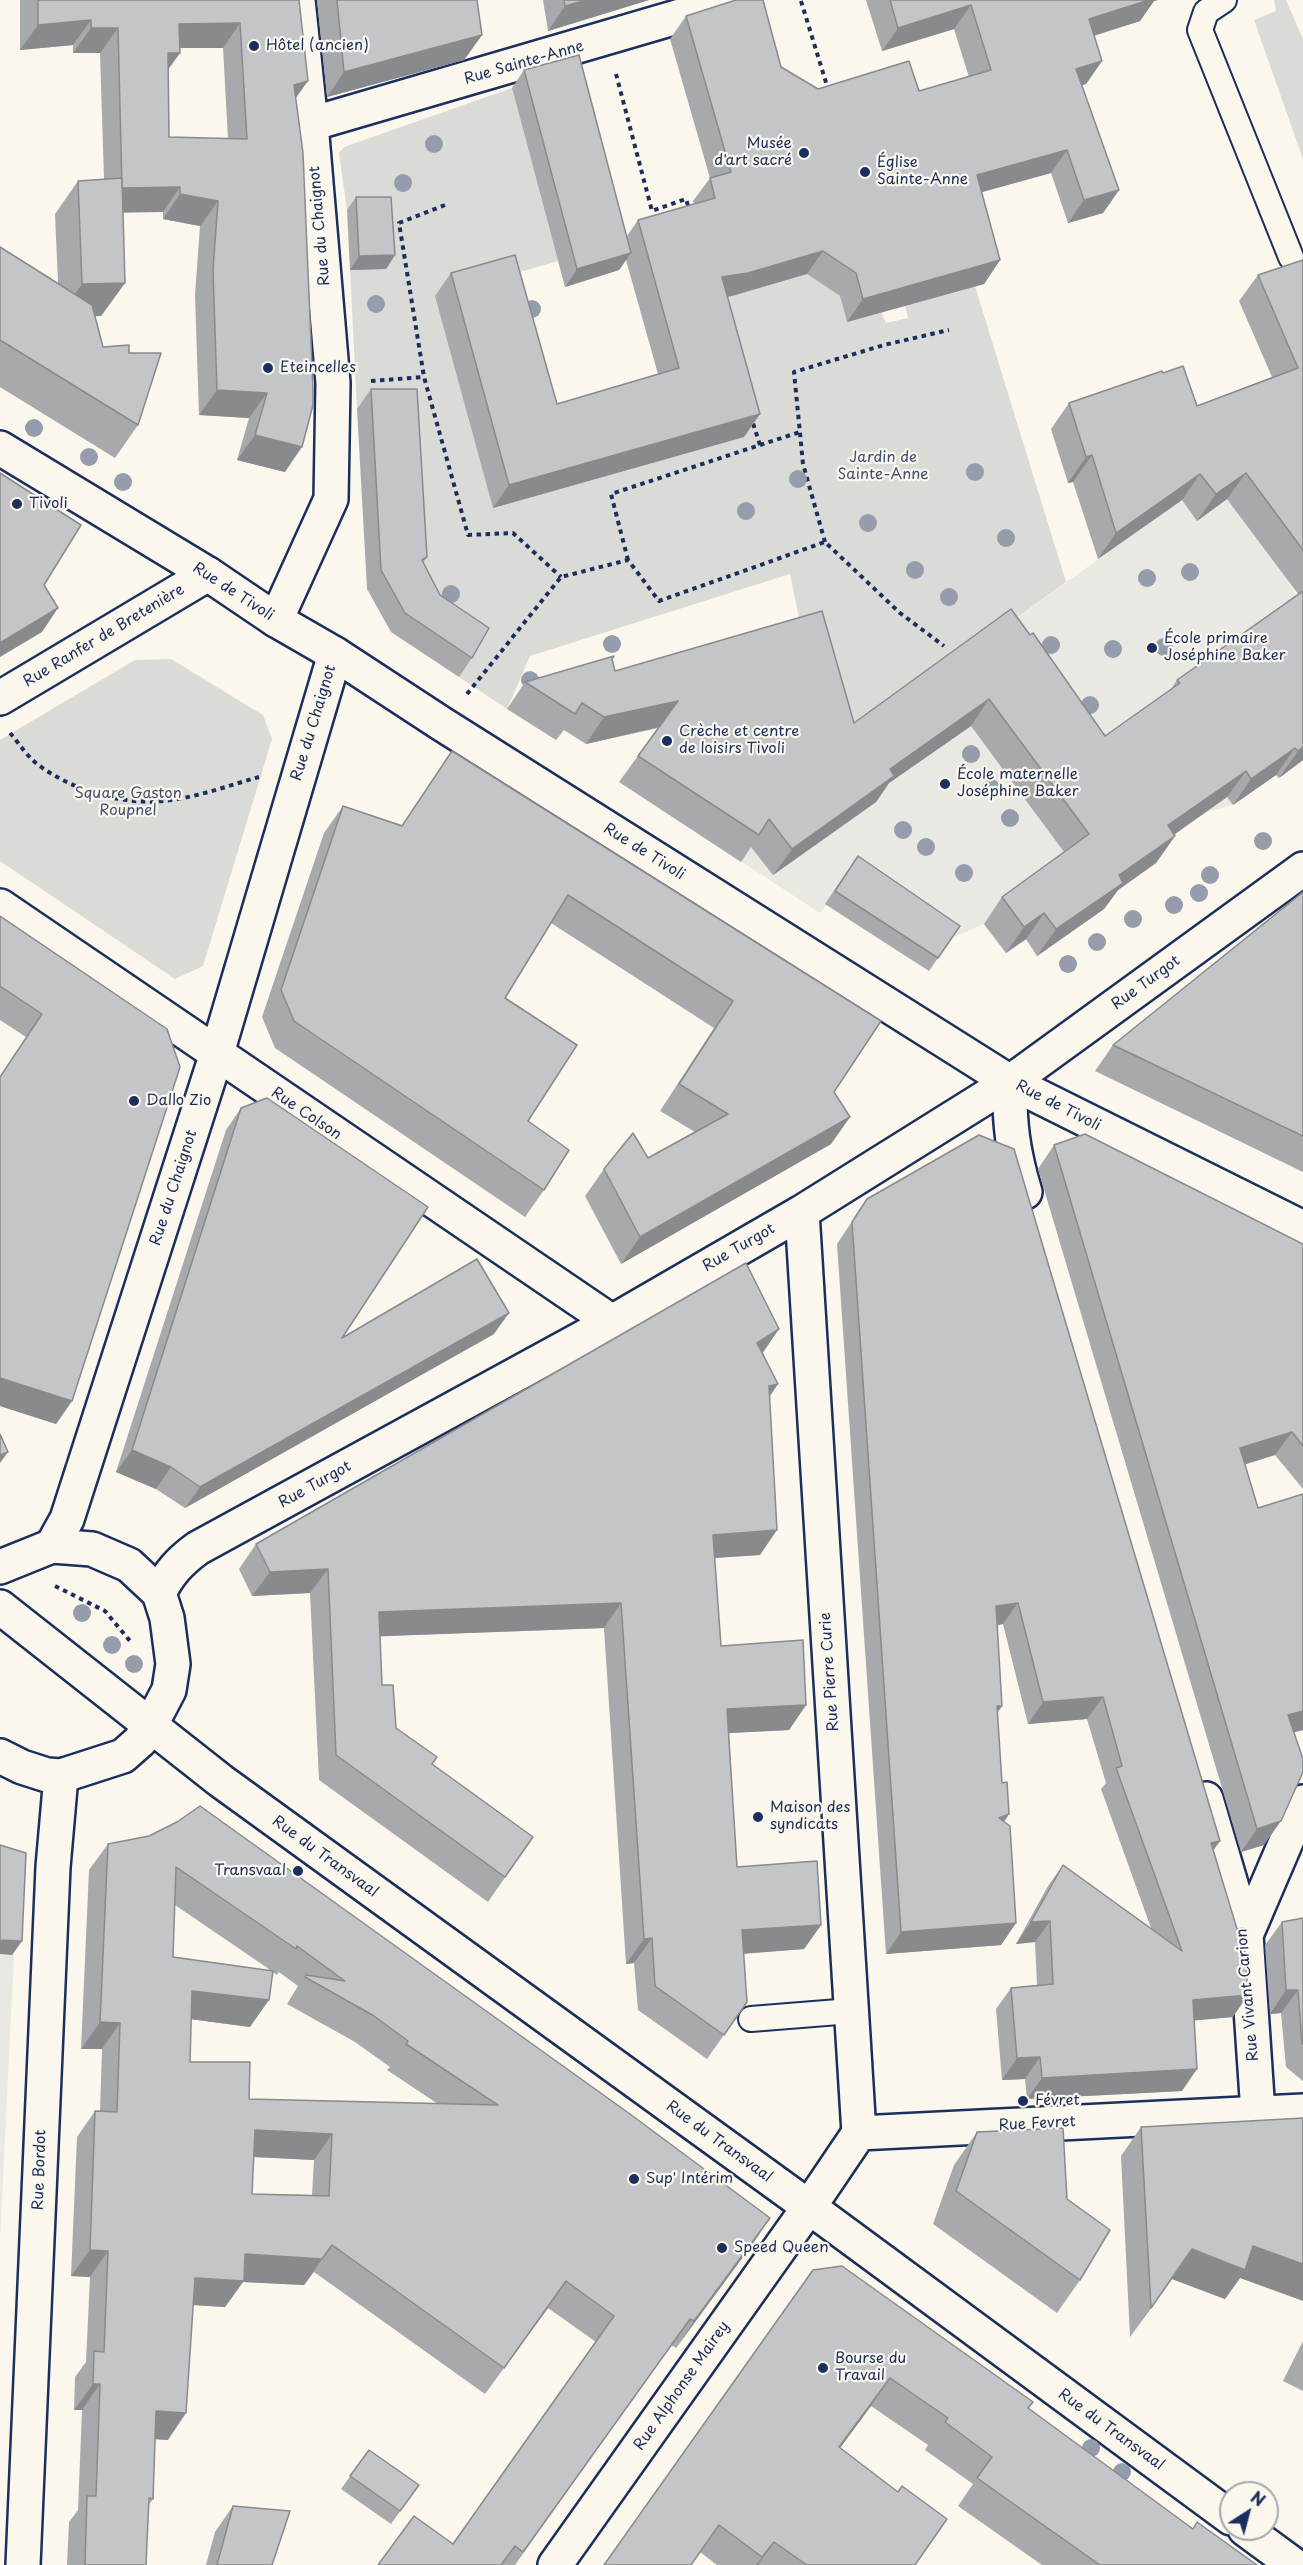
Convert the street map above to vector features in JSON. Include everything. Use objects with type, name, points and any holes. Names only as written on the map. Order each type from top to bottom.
[{"type":"street","name":"Rue du Chaignot","points":[[276,620],[331,499],[333,383],[298,0]]},
{"type":"street","name":"Rue Sainte-Anne","points":[[311,124],[735,0]]},
{"type":"street","name":"Rue de Tivoli","points":[[0,448],[208,574],[276,620],[335,654],[442,724],[1010,1082],[1303,1228]]},
{"type":"street","name":"Rue Ranfer de Bretenière","points":[[3,713],[208,574]]},
{"type":"street","name":"Rue du Chaignot","points":[[52,1546],[67,1519],[217,1053],[335,654]]},
{"type":"street","name":"Rue Turgot","points":[[159,1593],[167,1576],[178,1563],[198,1548],[612,1322],[802,1212],[1010,1082],[1303,869]]},
{"type":"street","name":"Rue Colson","points":[[0,906],[612,1322]]},
{"type":"street","points":[[1010,1082],[1009,1119],[1014,1155],[1034,1224]]},
{"type":"street","name":"Rue Pierre Curie","points":[[802,1212],[858,2133]]},
{"type":"street","points":[[0,1567],[52,1546],[92,1549],[129,1565],[159,1593],[167,1618],[173,1664],[169,1690],[150,1725],[140,1741],[123,1756],[61,1776],[47,1775],[22,1767],[0,1756]]},
{"type":"street","name":"Rue du Transvaal","points":[[0,1607],[205,1768],[809,2207],[1219,2509]]},
{"type":"street","name":"Rue Vivant Carion","points":[[1198,1775],[1246,1935],[1258,2113]]},
{"type":"street","name":"Rue Bordot","points":[[23,2565],[53,1878],[61,1776]]},
{"type":"street","points":[[1246,1935],[1303,1802]]},
{"type":"street","name":"Rue Fevret","points":[[858,2133],[1303,2111]]},
{"type":"street","points":[[809,2207],[858,2133]]},
{"type":"street","name":"Rue Alphonse Mairey","points":[[555,2565],[809,2207]]},
{"type":"street","points":[[1261,2541],[1294,2565]]},
{"type":"lane","points":[[1224,0],[1206,12],[1200,30],[1291,257]]},
{"type":"lane","points":[[751,2019],[851,2011]]},
{"type":"path","points":[[801,1],[828,91]]},
{"type":"path","points":[[615,70],[652,211],[686,199],[689,210]]},
{"type":"path","points":[[445,205],[399,223],[424,377],[468,535],[513,533],[561,577]]},
{"type":"path","points":[[944,646],[900,613],[825,542],[803,464],[794,372],[884,345],[949,330]]},
{"type":"path","points":[[367,381],[424,377]]},
{"type":"path","points":[[749,411],[759,445]]},
{"type":"path","points":[[800,432],[611,494],[628,560],[659,601],[825,542]]},
{"type":"path","points":[[467,694],[561,577],[628,560]]},
{"type":"path","points":[[3,713],[27,755],[50,771],[80,787],[113,798],[145,802],[193,796],[301,766]]},
{"type":"path","points":[[50,1584],[105,1611],[136,1647]]},
{"type":"shaded area","points":[[1257,444],[1288,582],[1303,606],[1279,778],[1276,775],[1233,805],[1206,812],[1149,851],[1156,863],[1101,902],[1104,909],[1037,956],[1026,939],[1006,953],[983,924],[950,939],[929,971],[826,905],[820,913],[710,841]]},
{"type":"shaded area","points":[[0,1857],[14,1955],[0,2239]]},
{"type":"green space","points":[[1274,0],[1286,0],[1303,39],[1303,159],[1254,20],[1276,11]]},
{"type":"green space","name":"Jardin de Sainte-Anne","points":[[512,88],[558,261],[478,284],[493,508],[744,437],[706,302],[807,274],[840,296],[847,322],[881,312],[886,323],[908,318],[905,305],[975,286],[1066,582],[836,749],[803,638],[790,574],[530,656],[507,709],[459,677],[475,647],[426,614],[403,408],[357,409],[350,270],[382,210],[347,210],[339,153],[344,147]]},
{"type":"green space","name":"Square Gaston Roupnel","points":[[171,659],[263,715],[272,739],[203,966],[175,979],[0,861],[0,740],[135,660]]},
{"type":"building","points":[[38,0],[299,0],[308,81],[294,85],[303,153],[313,390],[313,405],[302,447],[255,435],[267,393],[217,390],[213,270],[218,201],[180,194],[180,187],[122,188],[118,28],[91,28],[91,20],[38,25]],"holes":[[[240,23],[247,139],[169,137],[168,53],[180,53],[179,24]]]},
{"type":"building","points":[[337,0],[477,0],[482,35],[344,72]]},
{"type":"building","points":[[564,0],[586,0],[565,6]]},
{"type":"building","points":[[736,0],[763,0],[781,67],[818,89],[909,61],[919,91],[991,70],[971,5],[898,28],[890,0],[1149,0],[1089,19],[1102,61],[1076,69],[1119,190],[1084,200],[1067,150],[977,175],[1000,260],[863,299],[856,273],[823,251],[748,273],[722,277],[760,414],[509,485],[451,273],[515,255],[557,404],[679,368],[638,220],[715,198],[710,178],[731,172],[686,16]]},
{"type":"building","points":[[579,55],[631,253],[577,269],[524,70]]},
{"type":"building","points":[[122,178],[125,283],[82,284],[78,181]]},
{"type":"building","points":[[356,197],[391,197],[395,255],[359,256]]},
{"type":"building","points":[[0,247],[92,305],[103,347],[129,345],[129,353],[161,353],[138,425],[0,340]]},
{"type":"building","points":[[1303,260],[1303,550],[1246,473],[1216,494],[1200,474],[1116,533],[1092,455],[1086,457],[1069,403],[1183,366],[1197,406],[1298,368],[1258,275]]},
{"type":"building","points":[[371,389],[417,389],[427,557],[422,560],[440,595],[489,628],[472,658],[405,613],[381,570]]},
{"type":"building","points":[[0,473],[81,525],[44,585],[58,608],[0,643]]},
{"type":"building","points":[[1303,591],[1303,747],[1298,751],[1295,748],[1251,779],[1246,771],[1168,825],[1175,836],[1119,875],[1123,883],[1056,929],[1044,913],[1024,927],[1002,897],[1089,834],[989,699],[890,769],[894,776],[792,849],[769,819],[759,835],[638,756],[678,701],[604,717],[582,703],[575,714],[525,682],[614,656],[612,659],[615,671],[822,611],[854,723],[1011,609],[1030,635],[1033,633],[1105,736],[1180,683],[1177,680]]},
{"type":"building","points":[[452,751],[881,1021],[834,1092],[850,1117],[640,1237],[604,1169],[633,1133],[648,1158],[728,1114],[679,1084],[733,1001],[568,895],[505,998],[577,1045],[528,1121],[569,1150],[544,1190],[294,1021],[281,990],[343,806],[402,826]]},
{"type":"building","points":[[858,856],[960,926],[938,958],[835,891]]},
{"type":"building","points":[[1303,892],[1303,1136],[1113,1045]]},
{"type":"building","points":[[0,916],[167,1029],[180,1067],[72,1401],[0,1378],[0,1077],[42,1014],[0,986]]},
{"type":"building","points":[[267,1098],[428,1207],[342,1338],[477,1259],[509,1313],[200,1487],[171,1467],[132,1450],[241,1108]]},
{"type":"building","points":[[1085,1134],[1303,1244],[1303,1446],[1292,1432],[1240,1448],[1258,1508],[1303,1494],[1303,1711],[1288,1715],[1303,1759],[1303,1772],[1281,1821],[1257,1829],[1054,1145]]},
{"type":"building","points":[[979,1135],[1014,1149],[1220,1841],[1211,1843],[1237,1929],[1243,1928],[1248,1995],[1193,2000],[1197,2069],[1042,2078],[1040,2057],[1017,2058],[1011,1988],[1053,1984],[1050,1921],[1031,1922],[1063,1865],[1182,1951],[1116,1768],[1122,1766],[1103,1697],[1043,1702],[1018,1603],[996,1606],[1002,1706],[997,1706],[1002,1783],[1007,1782],[1009,1814],[999,1818],[1010,1826],[1016,1923],[901,1932],[852,1222],[867,1199]]},
{"type":"building","points":[[746,1263],[779,1329],[757,1343],[778,1384],[769,1386],[777,1530],[713,1535],[721,1646],[803,1640],[806,1705],[727,1709],[737,1867],[817,1861],[821,1925],[742,1930],[747,2002],[724,2035],[655,1986],[652,1938],[644,1939],[621,1603],[379,1612],[382,1685],[393,1685],[396,1728],[437,1757],[432,1764],[533,1837],[505,1877],[336,1755],[328,1569],[270,1572],[256,1544]]},
{"type":"building","points":[[0,1434],[8,1452],[0,1455]]},
{"type":"building","points":[[200,1806],[630,2114],[770,2218],[694,2321],[690,2319],[523,2552],[515,2546],[501,2565],[378,2565],[414,2516],[453,2544],[614,2316],[566,2281],[504,2368],[332,2245],[322,2259],[245,2254],[244,2281],[195,2278],[186,2413],[156,2411],[153,2499],[149,2498],[146,2565],[85,2565],[87,2496],[96,2496],[100,2384],[93,2384],[94,2351],[104,2352],[108,2251],[90,2250],[95,2111],[117,2112],[120,2023],[100,2022],[108,1844],[149,1836],[177,1822]],"holes":[[[176,1867],[296,1949],[297,1946],[345,1981],[306,1975],[305,1977],[374,2016],[408,2041],[406,2044],[498,2105],[249,2099],[250,2062],[190,2062],[192,1991],[269,2000],[273,1971],[173,1957]],[[255,2130],[332,2134],[329,2196],[252,2194]]]},
{"type":"building","points":[[0,1845],[26,1853],[22,1941],[0,1940]]},
{"type":"building","points":[[1303,1918],[1302,2044],[1298,1990],[1286,1990],[1282,1922]]},
{"type":"building","points":[[1303,2118],[1303,2264],[1253,2246],[1245,2270],[1192,2249],[1151,2308],[1141,2127]]},
{"type":"building","points":[[1063,2128],[1067,2199],[1110,2230],[1080,2280],[956,2191],[977,2132]]},
{"type":"building","points":[[842,2266],[1033,2402],[1028,2408],[1193,2529],[1197,2522],[1219,2538],[1219,2541],[1224,2541],[1257,2565],[1100,2565],[977,2478],[992,2457],[945,2422],[948,2418],[890,2378],[839,2447],[898,2492],[902,2486],[947,2519],[915,2565],[807,2565],[774,2542],[762,2557],[719,2525],[691,2565],[604,2565],[813,2270]]},
{"type":"building","points":[[369,2450],[419,2485],[400,2511],[350,2476]]},
{"type":"building","points":[[233,2506],[290,2511],[272,2565],[217,2565]]},
{"type":"place","name":"Hôtel (ancien)","points":[[254,46]]},
{"type":"place","name":"Musée d'art sacré","points":[[804,153]]},
{"type":"place","name":"Église Sainte-Anne","points":[[865,172]]},
{"type":"place","name":"Eteincelles","points":[[268,368]]},
{"type":"place","name":"Tivoli","points":[[17,504]]},
{"type":"place","name":"École primaire Joséphine Baker","points":[[1152,648]]},
{"type":"place","name":"Crèche et centre de loisirs Tivoli","points":[[667,741]]},
{"type":"place","name":"École maternelle Joséphine Baker","points":[[945,784]]},
{"type":"place","name":"Dallo Zio","points":[[134,1101]]},
{"type":"place","name":"Maison des syndicats","points":[[758,1817]]},
{"type":"place","name":"Transvaal","points":[[298,1871]]},
{"type":"place","name":"Févret","points":[[1023,2101]]},
{"type":"place","name":"Sup' Intérim","points":[[634,2179]]},
{"type":"place","name":"Speed Queen","points":[[722,2248]]},
{"type":"place","name":"Bourse du Travail","points":[[823,2368]]}]
